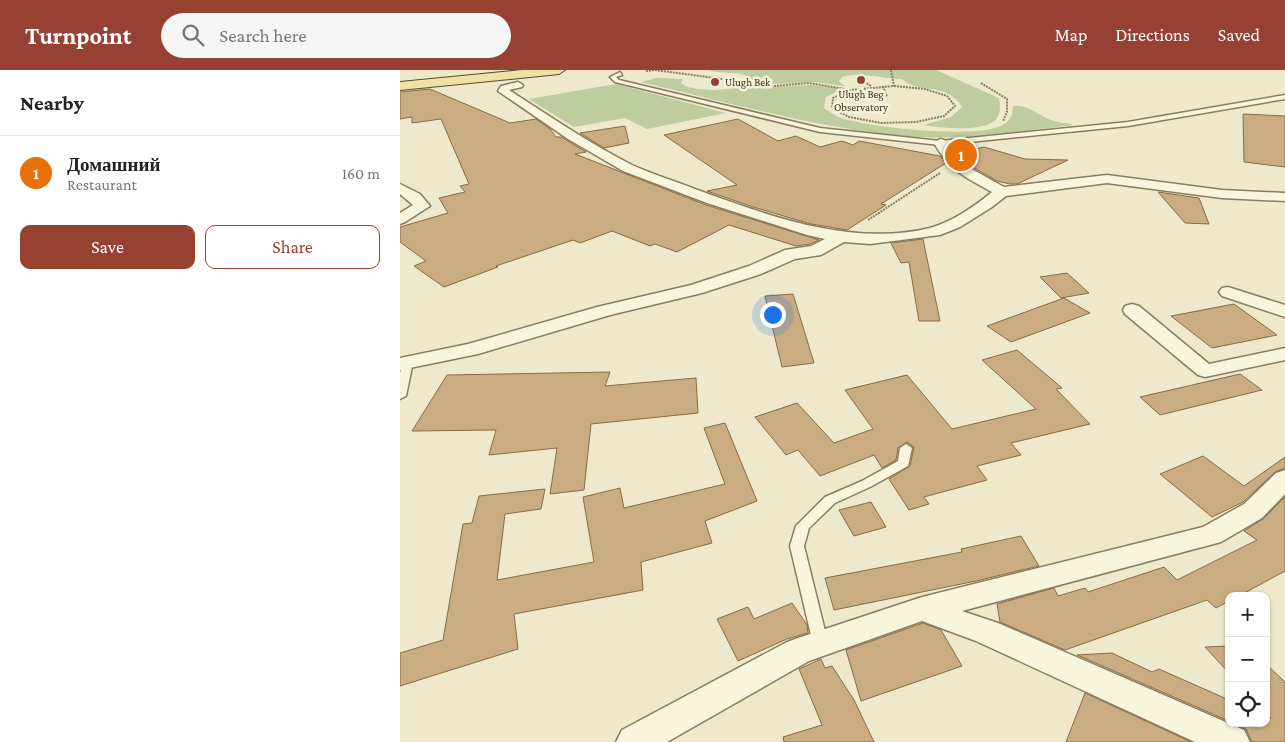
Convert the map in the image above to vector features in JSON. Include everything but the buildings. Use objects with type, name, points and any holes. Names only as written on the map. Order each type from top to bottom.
[{"type":"main road","points":[[400,80],[559,70]]},
{"type":"main road","points":[[400,86],[507,72]]},
{"type":"street","points":[[518,85],[505,88],[503,91],[572,136],[628,168],[712,200],[813,232],[841,237],[870,239],[934,232],[954,224],[988,204],[1002,192],[1107,179],[1222,194],[1255,194],[1285,197]]},
{"type":"street","points":[[940,143],[950,159],[955,163],[1002,192]]},
{"type":"street","points":[[400,188],[415,197],[422,206],[400,219]]},
{"type":"street","points":[[404,363],[471,350],[604,311],[696,289],[755,270],[791,254],[815,252],[841,237]]},
{"type":"street","points":[[1228,292],[1285,311]]},
{"type":"street","points":[[1132,310],[1205,370],[1285,354]]},
{"type":"street","points":[[634,742],[798,650],[922,609],[1211,535],[1254,511],[1285,479]]},
{"type":"street","points":[[922,609],[987,632],[1232,742]]},
{"type":"lane","points":[[620,74],[613,77],[617,82],[820,130],[940,143],[1128,124],[1285,97]]},
{"type":"lane","points":[[400,396],[404,363]]},
{"type":"lane","points":[[820,643],[798,546],[803,526],[830,500],[866,484],[904,463],[906,448]]},
{"type":"path","points":[[655,70],[775,86],[809,83],[851,90]]},
{"type":"path","points":[[891,70],[894,86]]},
{"type":"path","points":[[864,82],[872,86]]},
{"type":"path","points":[[981,83],[1008,98],[1004,121],[996,126]]},
{"type":"path","points":[[872,86],[894,86],[925,89],[947,96],[955,106],[944,116],[916,122],[873,121],[849,117],[832,108],[833,98],[851,90],[872,86]]},
{"type":"path","points":[[882,86],[887,97]]},
{"type":"path","points":[[916,122],[921,127]]},
{"type":"path","points":[[841,237],[955,163]]},
{"type":"green space","points":[[709,70],[936,70],[999,98],[1000,111],[992,123],[984,126],[951,128],[931,126],[924,125],[951,117],[962,107],[949,94],[909,84],[902,79],[849,75],[842,77],[839,81],[845,86],[812,82],[777,84],[750,81],[751,78],[740,74]]},
{"type":"green space","points":[[656,78],[683,79],[681,83],[687,87],[713,90],[729,89],[748,83],[775,87],[810,85],[839,88],[840,90],[826,97],[824,108],[831,113],[841,118],[858,122],[903,129],[955,132],[979,131],[997,127],[1008,121],[1012,114],[1013,106],[1025,107],[1046,118],[1073,125],[955,137],[915,137],[811,122],[641,82]]},
{"type":"green space","points":[[616,84],[726,113],[647,129],[625,118],[574,127],[529,99]]},
{"type":"place","name":"Ulugh Beg Observatory","points":[[861,80]]},
{"type":"place","name":"Ulugh Bek","points":[[715,82]]},
{"type":"place","name":"Домашний","points":[[961,155]]}]
